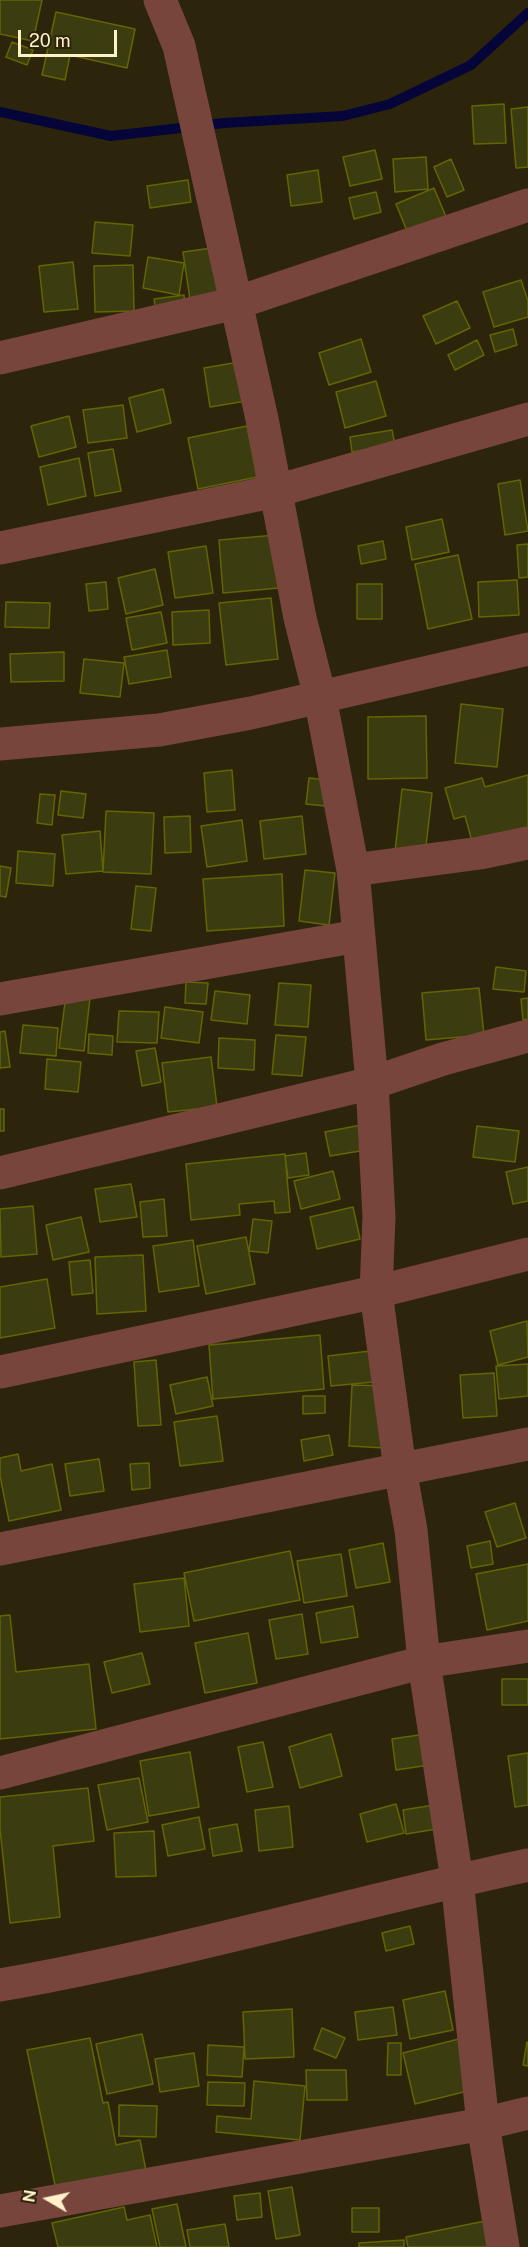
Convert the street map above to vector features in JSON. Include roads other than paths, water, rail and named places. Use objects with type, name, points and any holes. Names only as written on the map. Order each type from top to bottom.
[{"type":"street","points":[[160,0],[179,46],[276,491],[300,618],[320,697],[353,870],[372,1083],[379,1217],[376,1292],[400,1469],[411,1530],[424,1662],[457,1880],[483,2124],[503,2247]]},
{"type":"street","points":[[0,358],[236,303],[528,205]]},
{"type":"street","points":[[0,548],[276,491],[528,419]]},
{"type":"street","points":[[0,744],[159,730],[251,713],[528,649]]},
{"type":"street","points":[[353,870],[480,853],[528,843]]},
{"type":"street","points":[[0,999],[358,936]]},
{"type":"street","points":[[0,1173],[372,1083],[443,1059],[528,1036]]},
{"type":"street","points":[[0,1372],[376,1292],[528,1254]]},
{"type":"street","points":[[0,1549],[528,1444]]},
{"type":"street","points":[[0,1773],[424,1662],[528,1646]]},
{"type":"street","points":[[0,1985],[84,1970],[528,1865]]},
{"type":"street","points":[[0,2211],[483,2124],[528,2113]]},
{"type":"waterway","points":[[0,112],[111,136],[224,123],[343,116],[390,104],[471,65],[528,13]]}]
